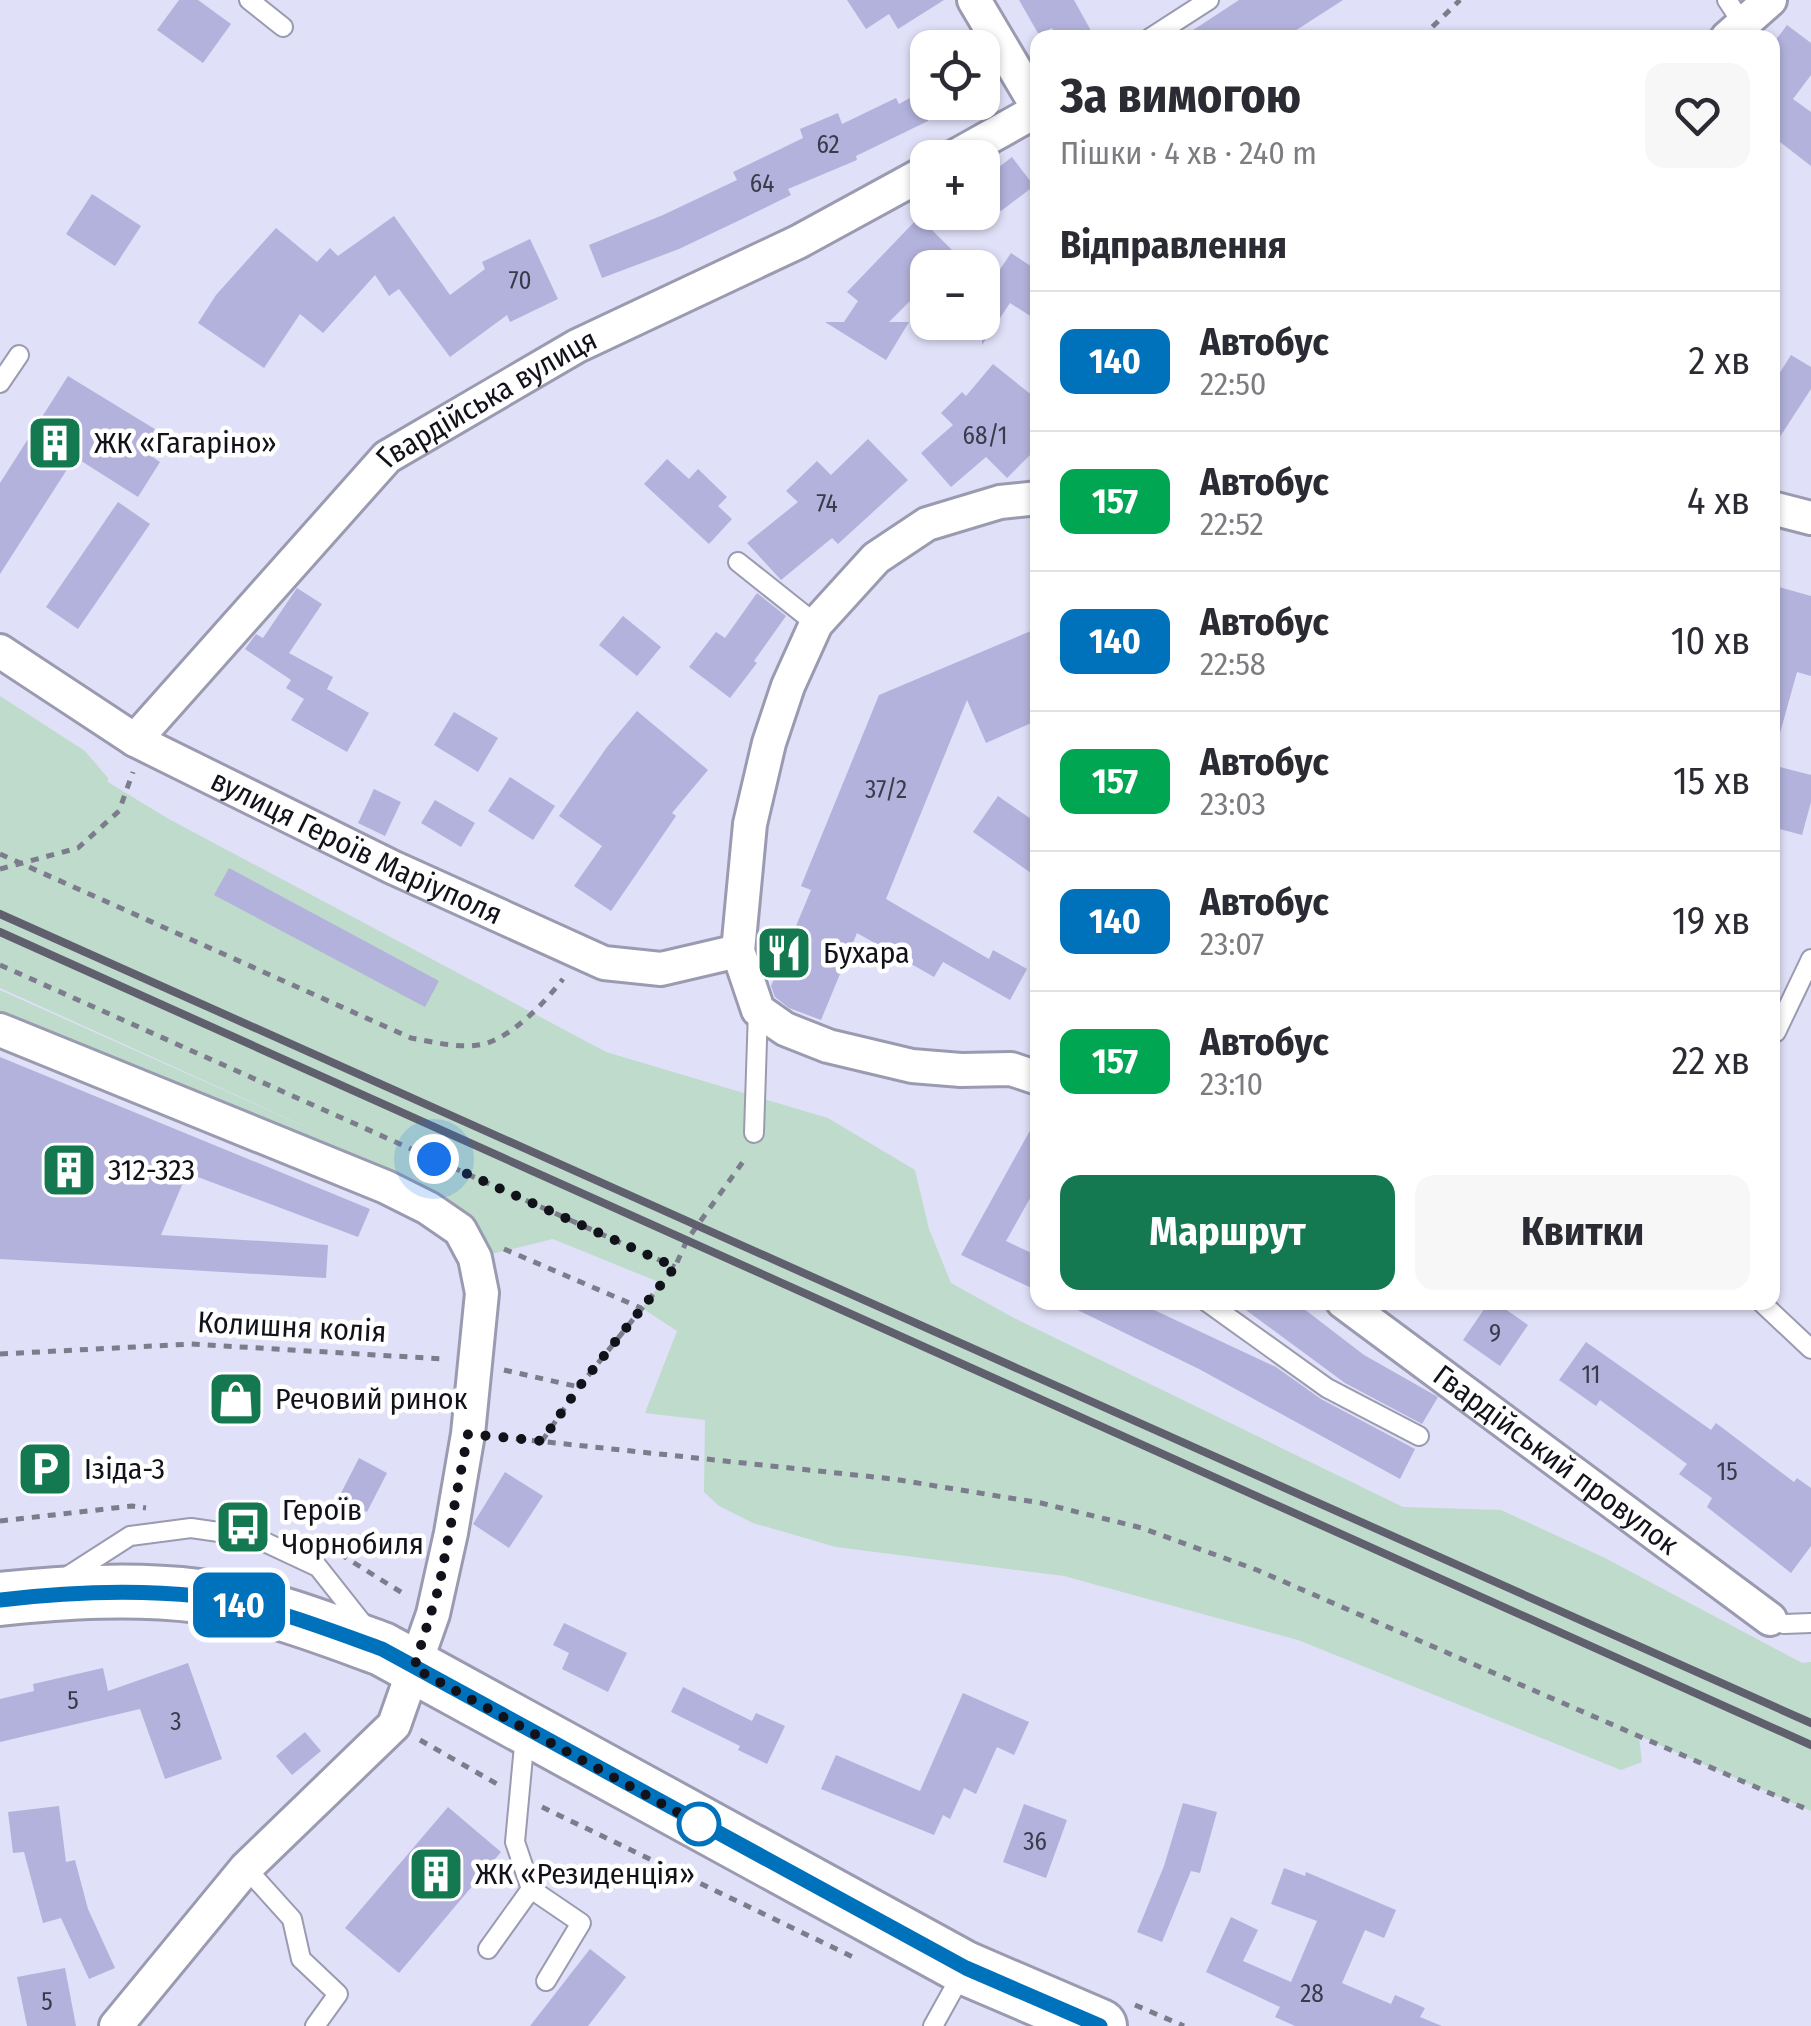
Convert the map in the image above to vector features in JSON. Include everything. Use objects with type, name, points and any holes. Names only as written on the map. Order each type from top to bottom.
[{"type":"main road","points":[[23,1597],[102,1590],[202,1596],[306,1621],[398,1658],[966,1968],[1100,2026]]},
{"type":"street","points":[[974,0],[1030,95]]},
{"type":"street","points":[[1732,20],[1770,0]]},
{"type":"street","points":[[984,140],[1030,114]]},
{"type":"street","name":"Гвардійська вулиця","points":[[135,740],[387,457],[577,346],[798,242],[910,181]]},
{"type":"street","points":[[1030,499],[1000,502],[927,524],[876,558],[816,624],[788,686],[769,743],[750,824],[738,952],[758,1010],[785,1029],[828,1046],[912,1066],[1011,1069],[1030,1075]]},
{"type":"street","points":[[1780,510],[1811,518]]},
{"type":"street","name":"вулиця Героїв Маріуполя","points":[[0,651],[135,740],[392,866],[604,963],[661,970],[738,952]]},
{"type":"street","points":[[0,1030],[386,1187],[428,1208],[460,1230],[475,1258],[482,1293],[468,1434],[452,1533],[433,1614],[398,1658],[394,1726],[246,1868],[116,2026]]},
{"type":"street","name":"Гвардійський провулок","points":[[1354,1310],[1770,1618]]},
{"type":"lane","points":[[249,0],[283,27]]},
{"type":"lane","points":[[1162,30],[1209,0]]},
{"type":"lane","points":[[0,383],[18,355]]},
{"type":"lane","points":[[738,562],[816,624]]},
{"type":"lane","points":[[1780,1024],[1811,958]]},
{"type":"lane","points":[[754,1133],[758,1010]]},
{"type":"lane","points":[[1218,1310],[1327,1388],[1419,1436]]},
{"type":"lane","points":[[1770,1310],[1811,1349]]},
{"type":"lane","points":[[23,1597],[130,1536],[191,1528],[254,1537],[318,1567],[398,1658]]},
{"type":"lane","points":[[1770,1618],[1784,1624],[1811,1623]]},
{"type":"lane","points":[[525,1730],[516,1842],[530,1890],[581,1923],[546,1982]]},
{"type":"lane","points":[[246,1868],[292,1919],[300,1959],[338,1994],[315,2026]]},
{"type":"lane","points":[[488,1949],[530,1890]]},
{"type":"lane","points":[[940,2022],[966,1968]]},
{"type":"path","points":[[1429,30],[1460,0]]},
{"type":"path","points":[[0,869],[78,848],[120,810],[135,765],[135,740]]},
{"type":"path","points":[[0,854],[411,1038],[455,1046],[490,1042],[547,998],[564,977],[604,963]]},
{"type":"path","points":[[0,965],[675,1267]]},
{"type":"path","points":[[542,1441],[579,1387],[675,1267],[698,1224],[745,1162],[754,1133]]},
{"type":"path","points":[[460,1230],[642,1308]]},
{"type":"path","name":"Колишня колія","points":[[0,1354],[191,1344],[429,1356],[579,1387]]},
{"type":"path","points":[[468,1434],[893,1479],[1041,1503],[1142,1528],[1257,1570],[1811,1811]]},
{"type":"path","points":[[394,1726],[517,1795],[856,1959]]},
{"type":"green space","points":[[0,696],[85,751],[108,782],[167,818],[606,1052],[828,1118],[915,1170],[929,1229],[951,1283],[1014,1318],[1403,1507],[1501,1510],[1605,1558],[1802,1663],[1811,1662],[1811,1811],[1639,1736],[1642,1762],[1621,1770],[1298,1640],[1064,1576],[836,1547],[753,1523],[719,1506],[704,1492],[705,1420],[645,1413],[677,1331],[642,1308],[661,1283],[553,1239],[475,1258],[460,1230],[0,1030],[0,990],[344,1144],[0,988]]},
{"type":"building","points":[[179,0],[198,0],[231,24],[203,63],[157,30]]},
{"type":"building","points":[[847,0],[944,0],[898,29],[889,14],[866,29]]},
{"type":"building","points":[[1019,0],[1074,0],[1091,30],[1052,28],[1036,30]]},
{"type":"building","points":[[1239,0],[1343,0],[1296,30],[1193,30]]},
{"type":"building","points":[[1787,25],[1811,43],[1811,75],[1793,99],[1811,112],[1811,166],[1780,142],[1780,34]]},
{"type":"building","points":[[896,98],[899,104],[910,98],[910,120],[928,121],[856,156],[857,160],[788,189],[791,195],[740,220],[679,249],[602,278],[589,245],[737,180],[733,172],[803,138],[800,129],[838,113],[842,124]]},
{"type":"building","points":[[1012,157],[1030,181],[1030,189],[1001,211],[1000,166]]},
{"type":"building","points":[[92,194],[141,226],[115,266],[66,234]]},
{"type":"building","points":[[394,216],[450,295],[485,269],[482,262],[530,239],[558,299],[510,322],[507,315],[450,357],[399,289],[389,296],[375,275],[323,333],[300,314],[264,368],[198,323],[216,295],[276,228],[317,262],[330,248],[338,256]]},
{"type":"building","points":[[910,226],[910,230],[932,230],[952,250],[910,250],[910,301],[889,322],[909,322],[886,360],[825,322],[844,322],[858,301],[847,292]]},
{"type":"building","points":[[1011,253],[1030,266],[1030,316],[1010,303],[1000,318],[1000,269]]},
{"type":"building","points":[[1791,355],[1811,367],[1811,389],[1780,437],[1780,372]]},
{"type":"building","points":[[993,364],[1030,394],[1030,455],[1007,478],[986,457],[951,487],[921,453],[953,425],[941,413],[962,392],[966,396]]},
{"type":"building","name":"ЖК «Гагаріно»","points":[[68,376],[158,431],[145,452],[160,462],[138,497],[75,457],[0,574],[0,483]]},
{"type":"building","points":[[868,439],[908,480],[838,544],[832,538],[781,580],[747,543],[798,502],[786,491],[817,461],[831,475]]},
{"type":"building","points":[[667,459],[689,479],[698,469],[727,497],[718,506],[732,519],[709,544],[644,484]]},
{"type":"building","points":[[118,502],[150,524],[78,629],[46,607]]},
{"type":"building","points":[[1780,587],[1811,596],[1811,676],[1797,672],[1780,733]]},
{"type":"building","points":[[297,588],[322,604],[289,653],[333,677],[327,689],[369,713],[347,752],[291,720],[304,699],[286,688],[291,680],[245,649],[256,634],[263,638]]},
{"type":"building","points":[[757,593],[786,616],[730,698],[689,667],[716,632],[725,638]]},
{"type":"building","points":[[623,616],[661,647],[637,676],[599,645]]},
{"type":"building","points":[[1030,631],[1030,724],[986,743],[967,700],[886,899],[989,959],[993,950],[1027,969],[1010,1000],[943,962],[934,977],[857,933],[821,1020],[789,1008],[775,997],[771,986],[811,890],[801,886],[879,695]]},
{"type":"building","points":[[637,711],[708,770],[672,813],[676,816],[611,911],[574,886],[602,846],[559,816]]},
{"type":"building","points":[[454,712],[498,738],[478,772],[434,745]]},
{"type":"building","points":[[1780,767],[1811,775],[1811,802],[1802,835],[1780,829]]},
{"type":"building","points":[[510,777],[555,806],[533,840],[488,811]]},
{"type":"building","points":[[374,789],[401,802],[385,836],[358,823]]},
{"type":"building","points":[[998,796],[1030,818],[1030,872],[973,832]]},
{"type":"building","points":[[435,800],[475,823],[461,847],[421,823]]},
{"type":"building","points":[[229,868],[439,981],[425,1007],[214,895]]},
{"type":"building","points":[[0,1057],[370,1209],[358,1237],[187,1173],[161,1235],[328,1245],[326,1278],[0,1259]]},
{"type":"building","points":[[1030,1130],[1030,1198],[1006,1241],[1030,1252],[1030,1287],[961,1255]]},
{"type":"building","points":[[1077,1310],[1154,1310],[1276,1367],[1321,1399],[1415,1449],[1400,1479],[1199,1369]]},
{"type":"building","points":[[1246,1310],[1305,1310],[1364,1355],[1438,1397],[1422,1424],[1345,1383]]},
{"type":"building","points":[[1484,1310],[1506,1310],[1528,1325],[1500,1366],[1463,1340]]},
{"type":"building","points":[[1586,1342],[1711,1430],[1716,1423],[1794,1482],[1797,1478],[1811,1488],[1811,1546],[1791,1573],[1707,1507],[1712,1498],[1679,1474],[1687,1464],[1600,1400],[1596,1406],[1559,1380]]},
{"type":"building","points":[[359,1458],[387,1473],[367,1512],[339,1497]]},
{"type":"building","points":[[505,1472],[543,1496],[509,1548],[473,1524]]},
{"type":"building","points":[[564,1623],[627,1653],[608,1692],[562,1669],[569,1653],[553,1645]]},
{"type":"building","points":[[188,1663],[222,1759],[165,1779],[140,1709],[0,1742],[0,1699],[34,1691],[33,1684],[103,1668],[108,1691]]},
{"type":"building","points":[[683,1687],[752,1721],[756,1713],[785,1726],[767,1764],[671,1712]]},
{"type":"building","points":[[963,1693],[1029,1722],[1014,1755],[997,1747],[976,1794],[964,1788],[950,1819],[943,1815],[934,1835],[821,1789],[836,1755],[920,1791]]},
{"type":"building","points":[[305,1732],[321,1751],[292,1775],[276,1756]]},
{"type":"building","points":[[1183,1803],[1217,1812],[1200,1873],[1191,1871],[1162,1942],[1137,1932],[1164,1866]]},
{"type":"building","points":[[1024,1804],[1067,1820],[1046,1878],[1003,1862]]},
{"type":"building","points":[[59,1806],[66,1862],[75,1860],[88,1909],[115,1968],[89,1979],[61,1918],[43,1923],[24,1852],[13,1853],[8,1812]]},
{"type":"building","name":"ЖК «Резиденція»","points":[[448,1807],[501,1852],[399,1973],[345,1928]]},
{"type":"building","points":[[1284,1868],[1305,1876],[1306,1872],[1396,1910],[1384,1938],[1365,1930],[1342,1983],[1391,2004],[1395,1995],[1425,2008],[1420,2017],[1442,2026],[1295,2026],[1275,2017],[1280,2007],[1206,1972],[1231,1917],[1258,1930],[1243,1961],[1291,1982],[1317,1921],[1271,1904]]},
{"type":"building","points":[[590,1949],[626,1977],[588,2026],[530,2026]]},
{"type":"building","points":[[65,1968],[76,2026],[27,2026],[17,1977]]},
{"type":"railway","points":[[0,914],[1811,1723]]},
{"type":"railway","points":[[0,932],[1811,1745]]},
{"type":"bus line","name":"140","points":[[0,1600],[102,1590],[202,1596],[306,1621],[382,1649],[966,1968],[1100,2026]]},
{"type":"place","name":"ЖК «Гагаріно»","points":[[55,443]]},
{"type":"place","name":"Бухара","points":[[784,953]]},
{"type":"place","name":"312-323","points":[[69,1170]]},
{"type":"place","name":"Речовий ринок","points":[[236,1399]]},
{"type":"place","name":"Ізіда-3","points":[[45,1469]]},
{"type":"place","name":"Героїв Чорнобиля","points":[[243,1527]]},
{"type":"place","name":"ЖК «Резиденція»","points":[[436,1874]]},
{"type":"route","points":[[434,1159],[675,1267],[579,1387],[542,1441],[468,1434],[452,1533],[433,1614],[414,1668],[699,1824]]}]
